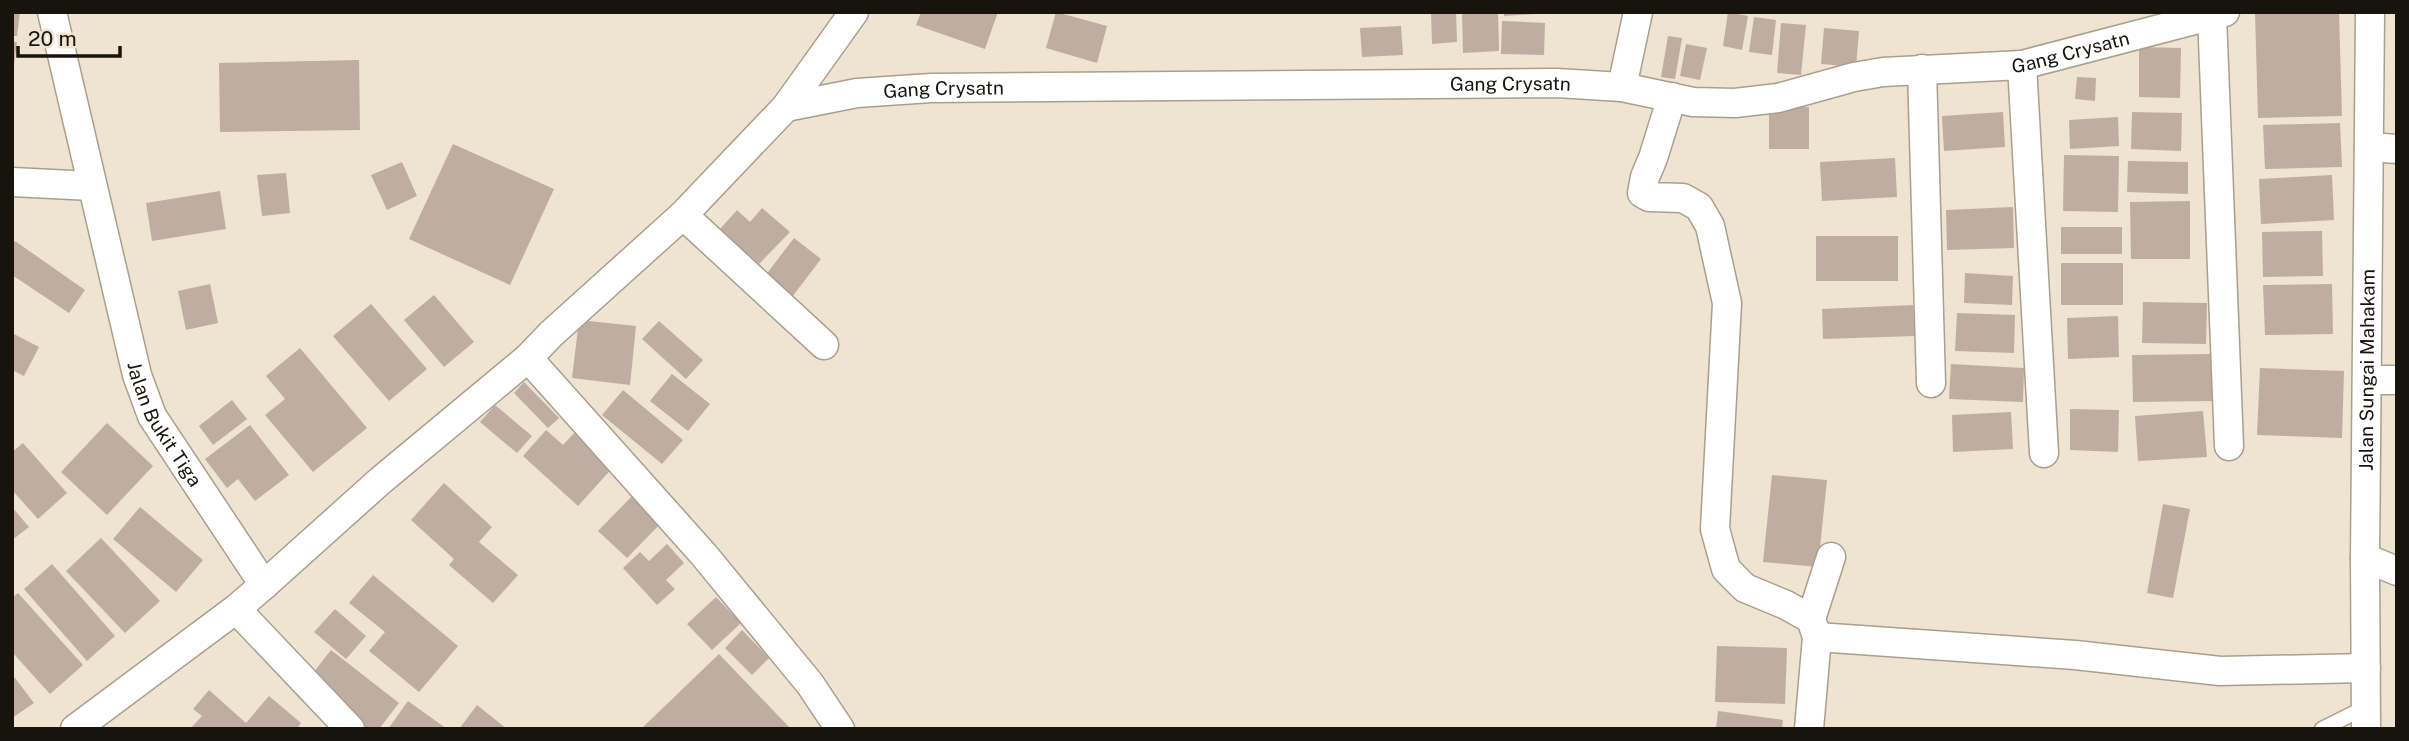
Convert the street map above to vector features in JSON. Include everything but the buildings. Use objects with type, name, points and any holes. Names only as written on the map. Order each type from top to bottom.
[{"type":"street","name":"Jalan Bukit Tiga","points":[[52,12],[137,375],[152,416],[264,585]]},
{"type":"street","points":[[75,729],[236,609],[380,481],[528,358],[683,215],[786,107],[853,12]]},
{"type":"street","points":[[1622,87],[1638,12]]},
{"type":"street","name":"Jalan Sungai Mahakam","points":[[2366,718],[2368,380],[2383,148],[2370,12]]},
{"type":"street","points":[[2218,14],[2229,446]]},
{"type":"street","name":"Gang Crysatn","points":[[786,107],[857,93],[931,88],[1557,83],[1622,87],[1693,102],[1735,103],[1779,98],[1854,77],[1923,69],[2022,65],[2218,14]]},
{"type":"street","points":[[2022,65],[2044,453]]},
{"type":"street","points":[[1923,69],[1931,383]]},
{"type":"street","points":[[1672,97],[1653,158],[1644,177],[1642,193],[1649,197],[1683,198],[1699,207],[1710,226],[1727,303],[1715,529],[1726,569],[1745,588],[1786,605],[1814,628],[2220,671],[2366,668]]},
{"type":"street","points":[[12,182],[92,186]]},
{"type":"street","points":[[683,215],[824,345]]},
{"type":"street","points":[[528,358],[704,555],[810,684],[840,729]]},
{"type":"street","points":[[2368,380],[2397,380]]},
{"type":"street","points":[[1809,729],[1814,628],[1831,557]]},
{"type":"street","points":[[2365,558],[2397,571]]},
{"type":"street","points":[[236,609],[350,729]]},
{"type":"lane","points":[[2322,729],[2366,718]]}]
